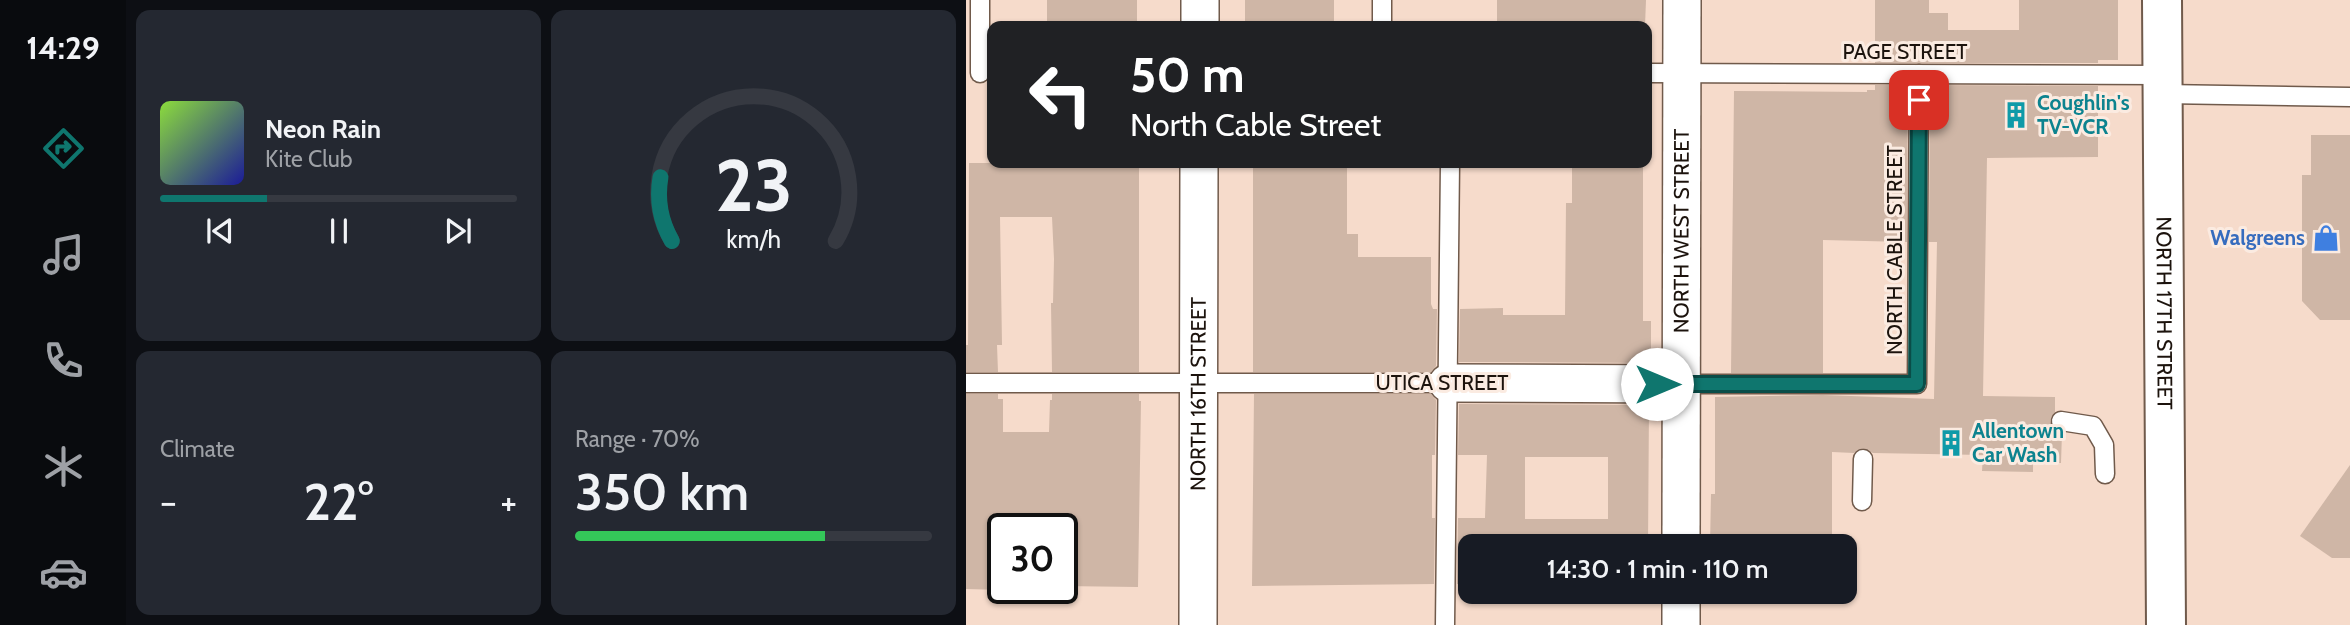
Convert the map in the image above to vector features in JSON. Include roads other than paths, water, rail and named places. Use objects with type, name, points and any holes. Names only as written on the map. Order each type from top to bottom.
[{"type":"street","points":[[1200,0],[1200,21]]},
{"type":"street","name":"NORTH WEST STREET","points":[[1681,534],[1683,384],[1665,74],[1682,0]]},
{"type":"street","name":"NORTH 17TH STREET","points":[[2162,0],[2166,625]]},
{"type":"street","name":"NORTH 16TH STREET","points":[[1198,625],[1199,168]]},
{"type":"street","name":"UTICA STREET","points":[[1448,383],[1683,384]]},
{"type":"street","points":[[1681,604],[1681,625]]},
{"type":"lane","points":[[980,0],[980,73]]},
{"type":"lane","points":[[1382,0],[1382,21]]},
{"type":"lane","name":"PAGE STREET","points":[[1665,74],[1919,74],[2350,97]]},
{"type":"lane","name":"NORTH CABLE STREET","points":[[1917,384],[1919,74]]},
{"type":"lane","points":[[1445,625],[1450,168]]},
{"type":"lane","name":"UTICA STREET","points":[[966,383],[1448,383]]},
{"type":"lane","name":"UTICA STREET","points":[[1683,384],[1917,384]]},
{"type":"lane","points":[[2061,421],[2093,426],[2104,445],[2105,474]]},
{"type":"lane","points":[[1861,501],[1863,459]]},
{"type":"place","name":"Coughlin's TV-VCR","points":[[2016,115]]},
{"type":"place","name":"Walgreens","points":[[2326,238]]},
{"type":"place","name":"Allentown Car Wash","points":[[1951,443]]}]
